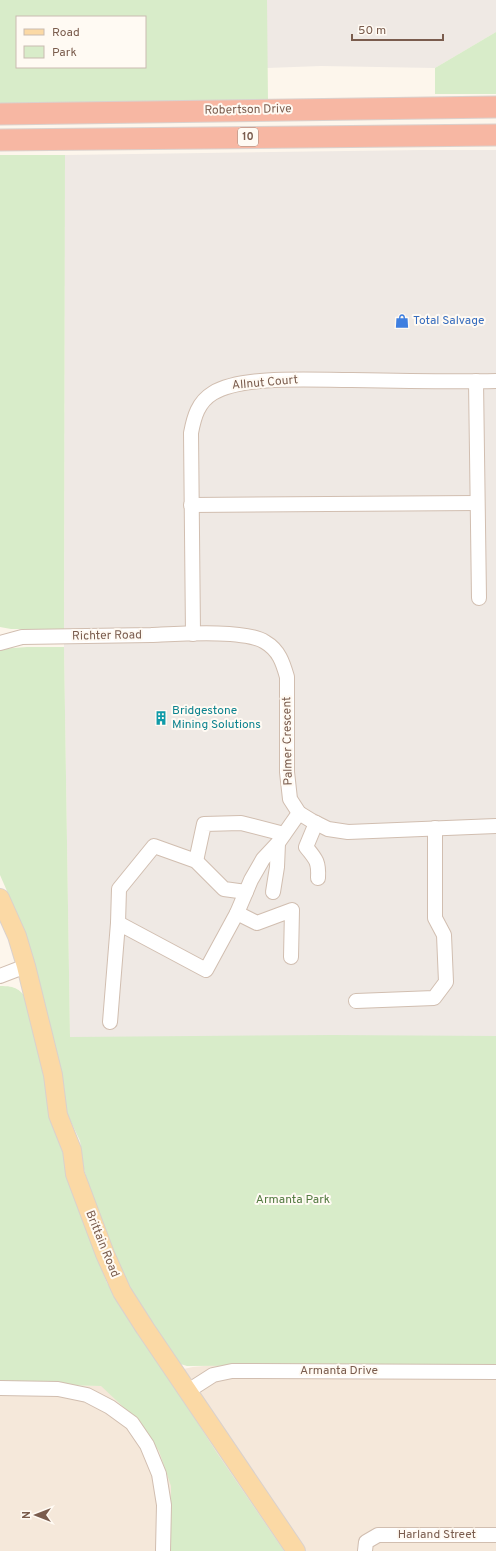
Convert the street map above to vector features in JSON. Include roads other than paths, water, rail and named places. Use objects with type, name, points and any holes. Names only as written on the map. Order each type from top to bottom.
[{"type":"highway","name":"Robertson Drive","points":[[0,114],[496,107]]},
{"type":"highway","name":"10","points":[[0,140],[496,135]]},
{"type":"main road","name":"Brittain Road","points":[[0,898],[17,936],[26,966],[53,1075],[58,1115],[72,1150],[75,1174],[102,1247],[122,1292],[296,1551]]},
{"type":"street","name":"Allnut Court","points":[[193,634],[191,434],[194,415],[203,401],[213,393],[225,387],[240,383],[291,380],[496,381]]},
{"type":"street","points":[[476,381],[479,598]]},
{"type":"street","points":[[192,505],[477,503]]},
{"type":"street","name":"Richter Road","points":[[0,632],[22,637],[193,634]]},
{"type":"street","name":"Palmer Crescent","points":[[193,634],[252,636],[266,642],[276,651],[283,663],[287,678],[287,772],[290,799],[299,813]]},
{"type":"street","name":"Richter Road","points":[[0,643],[22,637]]},
{"type":"street","points":[[118,923],[206,970],[237,913],[263,859],[281,838],[299,813],[328,829],[348,832],[496,826]]},
{"type":"street","points":[[196,861],[204,824],[240,823],[281,838]]},
{"type":"street","points":[[316,823],[306,847],[315,858],[318,866],[318,878]]},
{"type":"street","points":[[356,1001],[434,998],[446,982],[444,935],[435,918],[435,828]]},
{"type":"street","points":[[273,892],[281,838]]},
{"type":"street","points":[[110,1022],[118,923],[119,889],[154,846],[196,861],[224,890],[246,892]]},
{"type":"street","points":[[237,913],[257,923],[292,910],[291,957]]},
{"type":"street","points":[[0,976],[26,966]]},
{"type":"street","name":"Armanta Drive","points":[[188,1391],[212,1375],[232,1371],[496,1372]]},
{"type":"street","points":[[0,1388],[58,1389],[87,1395],[110,1407],[132,1423],[147,1445],[159,1474],[164,1505],[164,1551]]},
{"type":"street","name":"Harland Street","points":[[365,1551],[366,1542],[378,1534],[496,1535]]},
{"type":"place","name":"Total Salvage","points":[[402,321]]},
{"type":"place","name":"Bridgestone Mining Solutions","points":[[161,718]]},
{"type":"park label","name":"Armanta Park","points":[[293,1200]]}]
